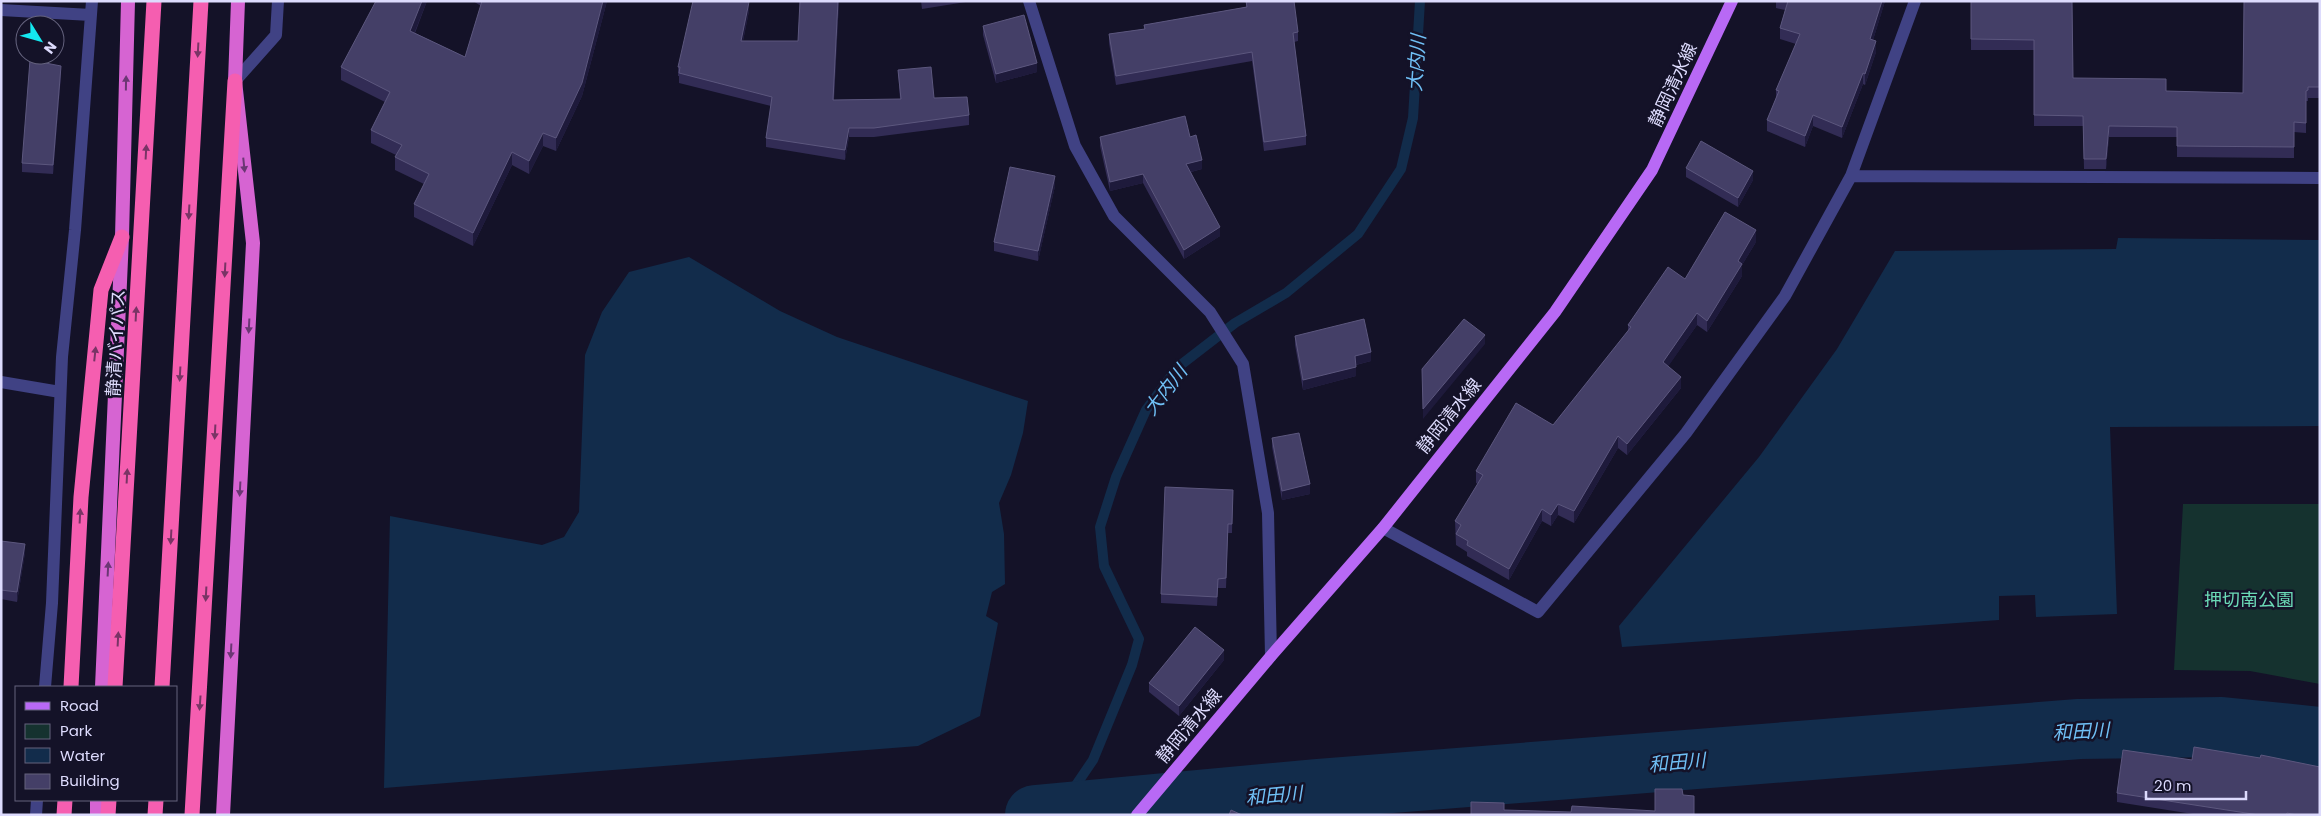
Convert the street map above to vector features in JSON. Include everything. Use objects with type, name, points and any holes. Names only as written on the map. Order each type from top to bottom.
[{"type":"highway","points":[[102,686],[122,237],[128,1]]},
{"type":"highway","name":"静清バイパス","points":[[115,686],[154,1]]},
{"type":"highway","points":[[162,686],[201,1]]},
{"type":"highway","points":[[192,815],[203,655],[238,1]]},
{"type":"highway","points":[[223,815],[253,243],[235,81]]},
{"type":"highway","points":[[71,686],[81,497],[101,290],[122,237]]},
{"type":"highway","points":[[64,815],[65,801]]},
{"type":"highway","points":[[97,801],[97,815]]},
{"type":"highway","points":[[108,815],[109,801]]},
{"type":"highway","points":[[155,815],[156,801]]},
{"type":"main road","name":"静岡清水線","points":[[1137,815],[1271,656],[1383,528],[1554,312],[1652,170],[1732,1]]},
{"type":"street","points":[[45,686],[52,593],[62,357],[75,230],[92,1]]},
{"type":"street","points":[[235,81],[276,35],[278,1]]},
{"type":"street","points":[[1029,1],[1075,146],[1114,216],[1210,312],[1243,364],[1268,513],[1271,656]]},
{"type":"street","points":[[1383,528],[1538,612],[1686,433],[1785,296],[1851,176],[1915,1]]},
{"type":"street","points":[[1,10],[90,15]]},
{"type":"street","points":[[1851,176],[2320,178]]},
{"type":"street","points":[[1,382],[60,392]]},
{"type":"street","points":[[36,815],[37,801]]},
{"type":"green space","name":"押切南公園","points":[[2183,504],[2320,504],[2320,684],[2250,671],[2174,670]]},
{"type":"water","points":[[2118,238],[2320,240],[2320,426],[2110,427],[2117,614],[2036,617],[2035,595],[1999,596],[1999,620],[1622,647],[1619,626],[1759,457],[1837,349],[1895,251],[2116,249]]},
{"type":"water","points":[[689,257],[780,311],[837,337],[1028,401],[1023,433],[1011,475],[999,503],[1004,534],[1005,584],[992,592],[986,616],[998,623],[980,716],[918,746],[384,788],[390,516],[542,545],[564,537],[579,512],[585,355],[602,312],[629,272]]},
{"type":"building","points":[[376,1],[422,1],[410,31],[465,57],[482,1],[603,1],[582,83],[556,138],[543,133],[529,161],[512,152],[473,233],[414,204],[429,174],[395,157],[402,145],[371,130],[390,92],[341,67]]},
{"type":"building","points":[[693,1],[749,2],[741,41],[798,41],[800,1],[838,1],[833,100],[901,99],[898,70],[931,67],[934,98],[967,97],[969,115],[874,128],[849,128],[845,150],[766,138],[772,97],[679,73],[680,67],[678,67]]},
{"type":"building","points":[[1246,1],[1294,1],[1298,32],[1293,33],[1306,136],[1264,142],[1252,52],[1116,76],[1109,34],[1145,29],[1144,25],[1247,7]]},
{"type":"building","points":[[1788,1],[1882,1],[1870,39],[1876,41],[1865,74],[1863,73],[1842,127],[1813,115],[1805,136],[1767,120],[1779,91],[1776,90],[1800,34],[1780,28]]},
{"type":"building","points":[[1971,1],[2072,1],[2073,78],[2166,79],[2166,91],[2243,93],[2244,1],[2320,1],[2320,87],[2308,87],[2306,91],[2306,123],[2294,122],[2294,147],[2177,146],[2177,127],[2109,126],[2106,159],[2084,159],[2083,116],[2034,115],[2034,40],[1971,39]]},
{"type":"building","points":[[1024,15],[1037,63],[996,74],[983,26]]},
{"type":"building","points":[[30,65],[61,66],[53,165],[22,163]]},
{"type":"building","points":[[1185,116],[1190,137],[1196,135],[1202,160],[1186,164],[1220,227],[1184,250],[1143,174],[1110,182],[1100,137]]},
{"type":"building","points":[[1701,141],[1753,171],[1738,198],[1686,168]]},
{"type":"building","points":[[1010,167],[1055,176],[1038,251],[994,242]]},
{"type":"building","points":[[1725,212],[1756,230],[1738,261],[1742,264],[1707,321],[1697,313],[1663,362],[1681,377],[1627,444],[1618,436],[1574,511],[1558,504],[1551,515],[1542,509],[1509,569],[1467,545],[1468,541],[1456,534],[1461,525],[1455,521],[1483,475],[1476,471],[1516,403],[1553,425],[1631,327],[1628,325],[1668,267],[1685,279]]},
{"type":"building","points":[[1364,319],[1371,352],[1355,356],[1356,367],[1303,380],[1295,336]]},
{"type":"building","points":[[1464,319],[1485,335],[1423,409],[1422,369]]},
{"type":"building","points":[[1299,433],[1310,484],[1282,491],[1272,438]]},
{"type":"building","points":[[1165,487],[1233,490],[1232,524],[1228,524],[1226,578],[1218,579],[1217,597],[1161,594]]},
{"type":"building","points":[[1,541],[25,544],[17,592],[1,590]]},
{"type":"building","points":[[1195,627],[1224,650],[1179,706],[1149,683]]},
{"type":"building","points":[[2194,747],[2260,758],[2261,755],[2320,767],[2320,815],[2287,813],[2286,815],[2259,815],[2117,793],[2123,750],[2192,760]]},
{"type":"building","points":[[1655,789],[1682,789],[1683,795],[1694,796],[1694,815],[1471,815],[1471,802],[1504,803],[1504,810],[1571,812],[1572,806],[1655,811]]},
{"type":"building","points":[[1231,810],[1242,815],[1229,815]]},
{"type":"waterway","name":"大内川","points":[[1057,813],[1093,760],[1132,665],[1139,639],[1104,566],[1100,527],[1116,477],[1146,410],[1178,367],[1235,323],[1286,293],[1358,234],[1401,169],[1413,118],[1420,1]]},
{"type":"waterway","name":"和田川","points":[[1035,815],[1316,789],[2079,729],[2222,727],[2320,737]]}]
